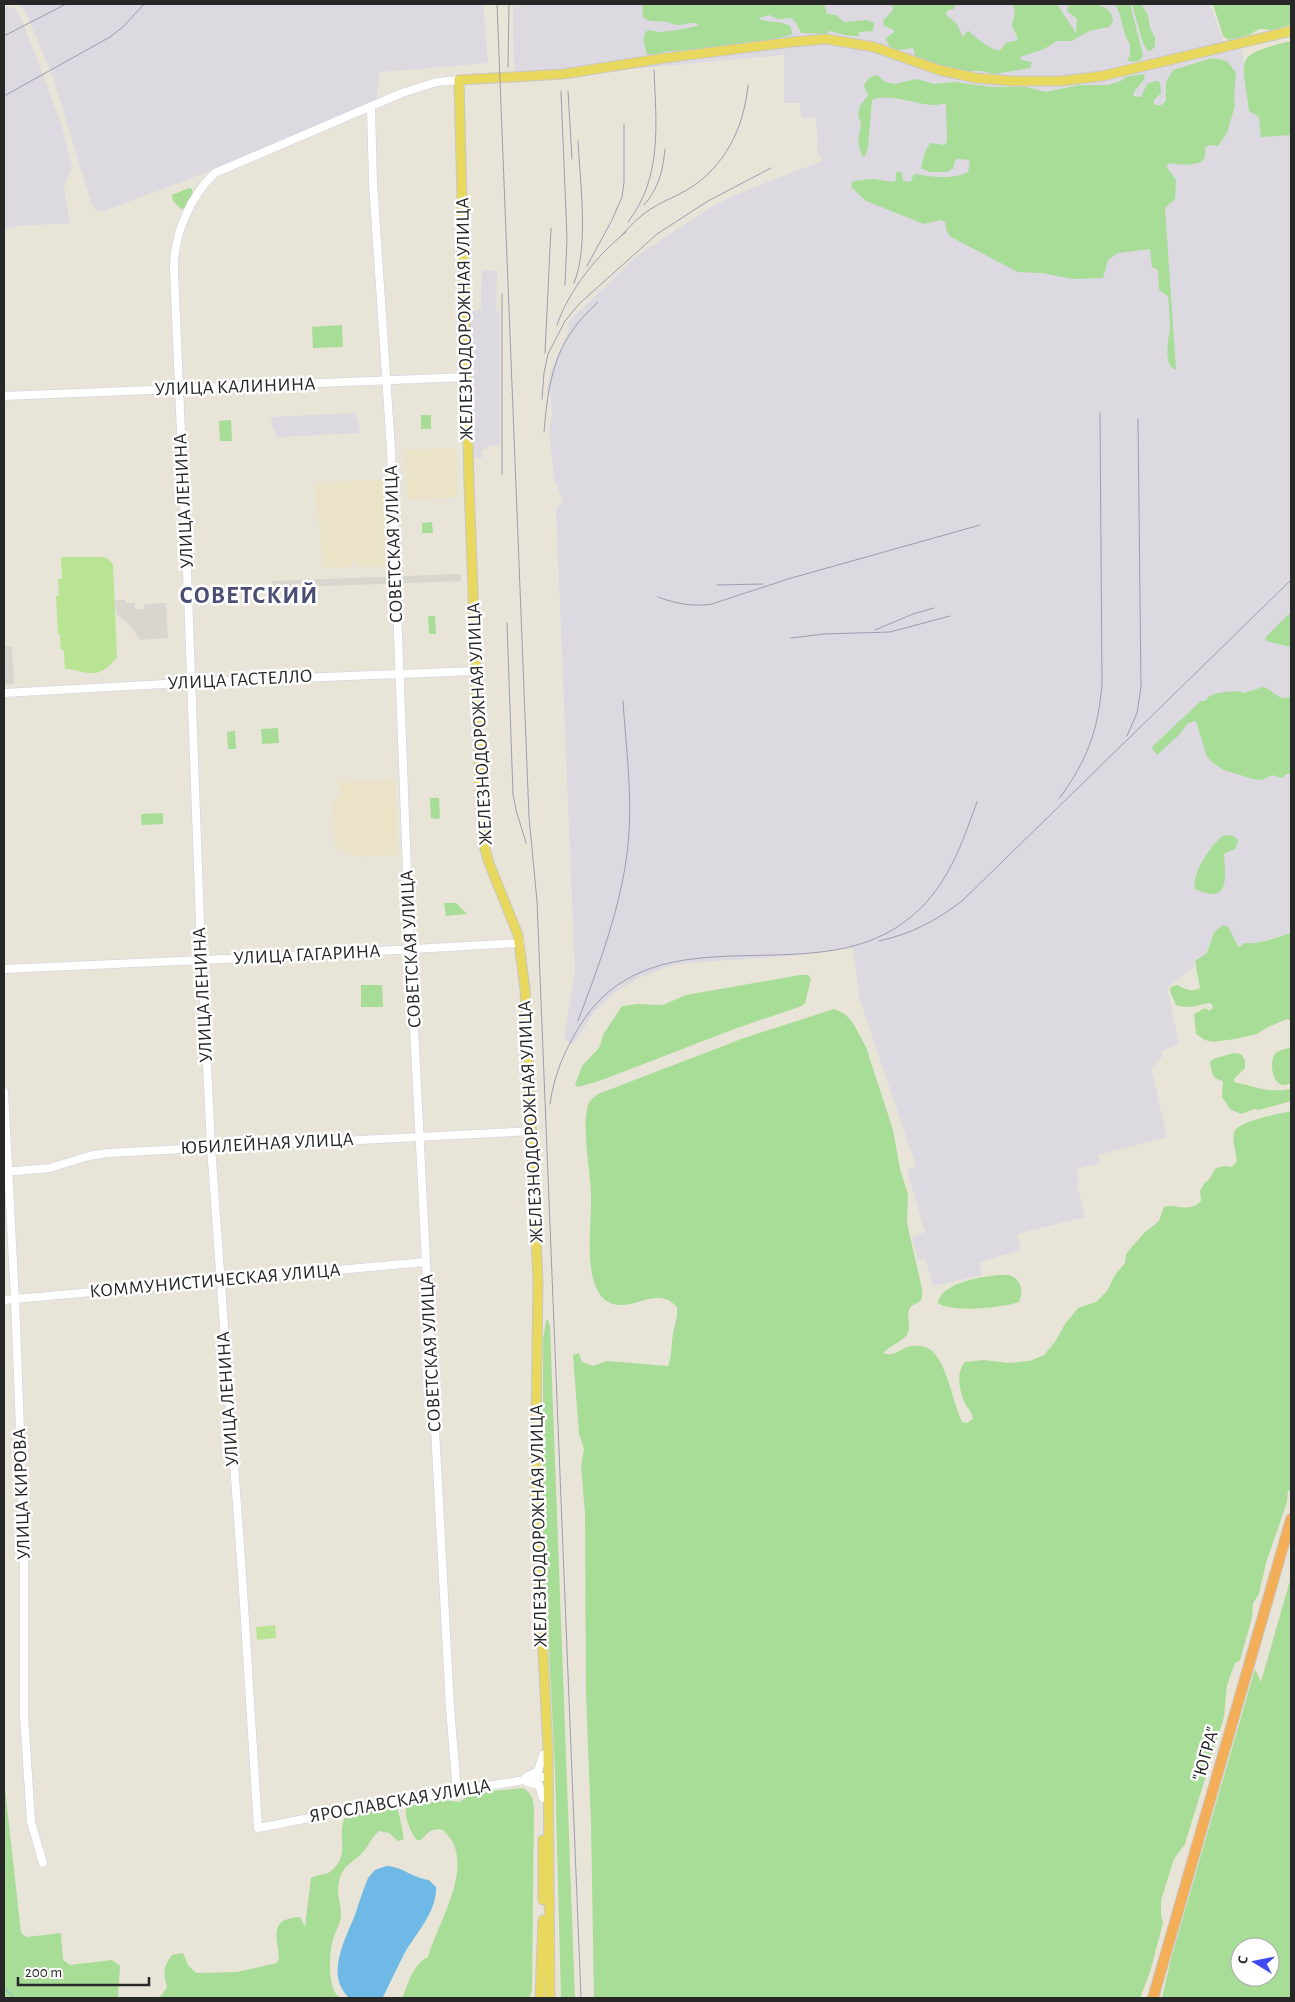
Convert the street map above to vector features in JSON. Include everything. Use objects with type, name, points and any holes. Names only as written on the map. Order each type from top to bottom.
[{"type":"highway","name":"\"ЮГРА\"","points":[[1154,1998],[1291,1519]]},
{"type":"main road","points":[[460,80],[563,74],[665,58],[826,39],[874,47],[928,66],[964,76],[1006,81],[1061,81],[1102,76],[1291,31]]},
{"type":"main road","name":"ЖЕЛЕЗНОДОРОЖНАЯ УЛИЦА","points":[[460,80],[466,377],[481,817],[484,845],[492,872],[511,914],[520,943],[525,989],[538,1282],[535,1498],[543,1660],[546,1777]]},
{"type":"main road","name":"ЖЕЛЕЗНОДОРОЖНАЯ УЛИЦА","points":[[543,1660],[543,1755],[546,1777]]},
{"type":"main road","points":[[540,1998],[543,1798],[546,1777]]},
{"type":"main road","points":[[546,1777],[550,1998]]},
{"type":"street","points":[[371,106],[430,84],[460,80]]},
{"type":"street","name":"УЛИЦА ЛЕНИНА","points":[[258,1828],[242,1574],[211,1147],[174,270],[175,252],[183,225],[193,202],[202,187],[215,173],[371,106]]},
{"type":"street","name":"СОВЕТСКАЯ УЛИЦА","points":[[371,106],[373,174],[387,380],[410,950],[450,1708],[457,1791]]},
{"type":"street","name":"УЛИЦА КАЛИНИНА","points":[[4,396],[466,377]]},
{"type":"street","name":"УЛИЦА ГАСТЕЛЛО","points":[[4,693],[192,682],[476,671]]},
{"type":"street","name":"УЛИЦА ГАГАРИНА","points":[[4,969],[520,943]]},
{"type":"street","name":"УЛИЦА КИРОВА","points":[[4,1092],[6,1172],[15,1299],[24,1550],[24,1715],[31,1822],[42,1863]]},
{"type":"street","name":"ЮБИЛЕЙНАЯ УЛИЦА","points":[[6,1172],[53,1168],[98,1154],[532,1131]]},
{"type":"street","name":"КОММУНИСТИЧЕСКАЯ УЛИЦА","points":[[4,1300],[220,1279],[426,1262]]},
{"type":"street","points":[[515,1781],[538,1771],[543,1755]]},
{"type":"street","name":"ЯРОСЛАВСКАЯ УЛИЦА","points":[[258,1828],[344,1810],[546,1777]]},
{"type":"street","points":[[515,1781],[536,1784],[540,1788],[543,1798]]},
{"type":"shaded area","points":[[19,4],[483,4],[488,63],[380,72],[376,100],[192,178],[101,212],[92,205],[53,77],[26,13]]},
{"type":"shaded area","points":[[513,4],[1210,4],[1224,43],[1240,39],[1244,63],[1291,52],[1291,933],[1256,944],[1244,943],[1239,948],[1214,931],[1207,953],[1195,961],[1195,966],[1167,988],[1179,1044],[1162,1051],[1162,1057],[1151,1068],[1167,1137],[1098,1155],[1100,1163],[1076,1169],[1079,1181],[1077,1185],[1085,1217],[1017,1234],[1021,1250],[979,1262],[982,1275],[933,1286],[925,1258],[918,1260],[912,1237],[925,1232],[907,1170],[916,1166],[860,1000],[853,948],[790,956],[686,963],[667,967],[638,978],[614,993],[595,1011],[573,1044],[564,1040],[575,971],[556,509],[563,501],[554,477],[549,431],[552,416],[551,394],[546,393],[550,373],[570,327],[567,323],[638,255],[706,210],[732,196],[822,161],[817,150],[818,135],[815,117],[804,119],[800,115],[800,103],[784,103],[784,55],[631,69],[629,61],[571,71],[514,73]]},
{"type":"shaded area","points":[[4,7],[12,7],[20,16],[63,130],[72,167],[64,187],[70,223],[18,226],[4,229]]},
{"type":"shaded area","points":[[482,270],[497,271],[496,311],[500,311],[500,445],[488,446],[487,449],[482,449],[482,458],[473,458],[471,376],[469,372],[471,371],[470,322],[473,321],[472,311],[481,310]]},
{"type":"shaded area","points":[[355,413],[360,433],[277,437],[271,417]]},
{"type":"shaded area","points":[[456,448],[458,497],[407,500],[405,450]]},
{"type":"shaded area","points":[[384,479],[387,566],[358,567],[357,562],[352,562],[351,567],[323,569],[315,483]]},
{"type":"shaded area","points":[[461,574],[461,581],[272,588],[272,581]]},
{"type":"shaded area","points":[[115,600],[135,603],[135,609],[144,609],[144,604],[166,603],[168,638],[140,640],[130,625],[116,614]]},
{"type":"shaded area","points":[[4,646],[12,647],[14,684],[4,685]]},
{"type":"shaded area","points":[[395,780],[398,855],[356,857],[335,848],[333,803],[339,795],[339,782]]},
{"type":"green space","points":[[642,4],[824,4],[827,14],[836,15],[844,22],[867,20],[874,23],[873,31],[859,32],[859,36],[829,31],[827,34],[801,33],[791,18],[778,19],[769,15],[758,18],[787,25],[791,27],[792,34],[772,40],[647,54],[644,35],[647,31],[668,31],[699,25],[691,23],[677,25],[649,20],[643,17]]},
{"type":"green space","points":[[892,4],[956,4],[954,9],[948,10],[946,13],[957,24],[962,35],[964,37],[966,32],[969,31],[987,46],[996,50],[1002,48],[1006,43],[1016,41],[1018,38],[1012,26],[1015,11],[1013,4],[1057,4],[1076,33],[1077,19],[1067,11],[1069,4],[1102,6],[1108,9],[1113,21],[1109,27],[1089,31],[1072,41],[1057,41],[1044,49],[1020,57],[1021,60],[1032,62],[1030,68],[995,74],[942,67],[915,56],[913,48],[896,49],[890,46],[886,38],[894,30],[884,26],[883,21],[893,10]]},
{"type":"green space","points":[[1115,4],[1130,4],[1143,57],[1136,62],[1127,60],[1130,56],[1130,44],[1125,35],[1120,14]]},
{"type":"green space","points":[[1132,4],[1141,4],[1148,15],[1150,28],[1155,38],[1155,46],[1151,51],[1147,50],[1143,43]]},
{"type":"green space","points":[[1213,4],[1291,4],[1291,25],[1272,30],[1259,29],[1249,35],[1229,40],[1223,36]]},
{"type":"green space","points":[[1291,41],[1291,135],[1261,137],[1259,117],[1249,111],[1244,79],[1246,61],[1250,55],[1259,50]]},
{"type":"green space","points":[[1212,58],[1227,61],[1236,73],[1235,105],[1227,133],[1218,146],[1209,145],[1205,148],[1205,158],[1200,162],[1187,165],[1170,163],[1166,166],[1176,180],[1175,199],[1165,208],[1176,370],[1169,363],[1168,357],[1170,315],[1168,296],[1159,290],[1158,270],[1152,267],[1150,249],[1118,253],[1108,260],[1103,278],[1074,279],[1041,273],[1018,272],[951,237],[947,232],[945,222],[941,220],[924,224],[866,201],[852,188],[851,184],[853,181],[874,179],[893,182],[896,180],[896,173],[898,171],[902,173],[903,181],[909,182],[912,180],[913,175],[916,174],[936,177],[962,175],[968,172],[970,163],[969,160],[958,159],[955,161],[953,168],[948,172],[930,172],[921,168],[925,152],[930,143],[945,145],[947,141],[946,104],[935,105],[886,97],[872,100],[868,147],[865,156],[862,156],[858,142],[861,124],[858,115],[860,106],[868,95],[864,86],[872,76],[877,75],[885,82],[894,84],[917,79],[935,84],[954,82],[992,87],[1027,87],[1045,92],[1080,85],[1108,85],[1123,80],[1125,77],[1143,74],[1145,76],[1144,79],[1135,90],[1133,96],[1141,97],[1147,84],[1156,81],[1160,82],[1161,93],[1154,100],[1154,104],[1159,105],[1166,101],[1166,82],[1173,70]]},
{"type":"green space","points":[[189,188],[192,189],[193,194],[186,208],[181,209],[173,201],[172,195]]},
{"type":"green space","points":[[342,325],[343,347],[313,348],[312,327]]},
{"type":"green space","points":[[421,415],[431,415],[431,429],[421,429]]},
{"type":"green space","points":[[231,420],[232,441],[220,441],[219,421]]},
{"type":"green space","points":[[432,522],[433,533],[422,533],[422,523]]},
{"type":"green space","points":[[61,557],[103,557],[113,564],[117,658],[100,672],[90,673],[65,669],[64,650],[61,650],[60,634],[58,634],[56,596],[59,595],[58,579],[62,579]]},
{"type":"green space","points":[[1291,612],[1291,647],[1266,641],[1265,638]]},
{"type":"green space","points":[[428,616],[435,616],[436,634],[429,634]]},
{"type":"green space","points":[[1263,687],[1281,698],[1291,697],[1291,774],[1286,774],[1282,778],[1272,775],[1262,780],[1224,770],[1207,757],[1196,721],[1188,723],[1178,736],[1157,755],[1152,748],[1201,701],[1205,701],[1210,696],[1227,692],[1244,693]]},
{"type":"green space","points":[[278,728],[279,743],[262,744],[261,729]]},
{"type":"green space","points":[[235,731],[236,749],[228,749],[227,732]]},
{"type":"green space","points":[[430,798],[439,798],[440,817],[438,819],[431,818]]},
{"type":"green space","points":[[163,813],[163,824],[142,825],[141,814]]},
{"type":"green space","points":[[1224,835],[1234,836],[1238,841],[1235,849],[1224,855],[1225,881],[1223,887],[1220,892],[1214,894],[1195,889],[1196,875],[1199,867],[1214,845]]},
{"type":"green space","points":[[444,903],[456,903],[467,914],[446,916]]},
{"type":"green space","points":[[1223,925],[1228,927],[1239,948],[1244,943],[1262,942],[1291,933],[1291,1021],[1287,1019],[1257,1034],[1235,1039],[1213,1042],[1205,1040],[1196,1034],[1194,1014],[1205,1008],[1210,1011],[1213,1007],[1211,1003],[1189,1007],[1176,1005],[1170,991],[1171,987],[1177,985],[1191,990],[1200,988],[1195,961],[1207,953],[1214,932]]},
{"type":"green space","points":[[808,975],[811,979],[805,1003],[802,1006],[737,1028],[602,1080],[578,1087],[575,1085],[582,1066],[599,1048],[604,1033],[622,1006],[638,1004],[663,1005],[686,995]]},
{"type":"green space","points":[[361,985],[382,985],[383,1007],[361,1007]]},
{"type":"green space","points":[[834,1009],[845,1014],[853,1023],[866,1047],[893,1130],[900,1169],[908,1195],[907,1223],[922,1289],[920,1301],[909,1310],[909,1331],[903,1339],[883,1353],[891,1354],[915,1346],[931,1350],[937,1356],[945,1373],[962,1422],[967,1423],[973,1419],[964,1401],[960,1386],[960,1371],[965,1362],[984,1360],[1009,1363],[1030,1361],[1044,1355],[1078,1308],[1096,1302],[1107,1291],[1115,1275],[1125,1263],[1126,1254],[1144,1233],[1159,1221],[1164,1207],[1187,1208],[1196,1205],[1201,1201],[1200,1191],[1216,1168],[1232,1167],[1237,1161],[1233,1140],[1237,1129],[1242,1125],[1259,1119],[1291,1111],[1291,1492],[1288,1490],[1287,1502],[1266,1563],[1259,1594],[1253,1603],[1252,1618],[1240,1660],[1235,1663],[1227,1685],[1224,1717],[1185,1844],[1174,1859],[1161,1900],[1163,1923],[1150,1972],[1140,1998],[594,1998],[591,1823],[586,1694],[585,1514],[581,1466],[584,1449],[579,1434],[573,1355],[579,1353],[582,1362],[593,1366],[607,1361],[668,1366],[677,1317],[677,1307],[672,1302],[660,1298],[628,1304],[613,1304],[605,1300],[593,1280],[590,1251],[591,1187],[586,1138],[588,1105],[598,1094],[744,1038]]},
{"type":"green space","points":[[1288,1048],[1291,1049],[1291,1084],[1282,1085],[1275,1078],[1272,1063],[1277,1052]]},
{"type":"green space","points":[[1234,1053],[1241,1054],[1245,1060],[1245,1068],[1234,1079],[1234,1082],[1269,1090],[1291,1089],[1291,1101],[1259,1110],[1254,1109],[1242,1114],[1231,1110],[1222,1097],[1223,1081],[1215,1077],[1210,1062],[1213,1059]]},
{"type":"green space","points":[[1009,1275],[1019,1282],[1021,1294],[1019,1302],[990,1308],[966,1309],[954,1308],[938,1303],[941,1295],[957,1284],[991,1276]]},
{"type":"green space","points":[[548,1320],[550,1327],[575,1998],[561,1998],[555,1770],[543,1530],[543,1339],[546,1321]]},
{"type":"green space","points":[[1291,1577],[1291,1998],[1170,1998],[1171,1995],[1169,1998],[1162,1998],[1171,1959],[1255,1669],[1261,1682]]},
{"type":"green space","points":[[275,1625],[276,1638],[257,1640],[256,1627]]},
{"type":"green space","points":[[4,1780],[21,1933],[27,1937],[61,1933],[63,1960],[70,1965],[112,1960],[120,1966],[118,1998],[4,1998]]},
{"type":"green space","points":[[523,1788],[531,1795],[534,1808],[532,1990],[529,1998],[402,1998],[418,1965],[428,1957],[447,1909],[457,1875],[457,1858],[453,1843],[443,1830],[439,1829],[428,1833],[421,1840],[417,1840],[408,1825],[406,1808],[444,1800],[459,1802],[467,1797],[492,1791]]},
{"type":"green space","points":[[393,1806],[398,1809],[404,1839],[398,1841],[389,1833],[379,1831],[363,1852],[346,1867],[340,1877],[338,1892],[341,1918],[333,1940],[330,1971],[333,1987],[340,1998],[156,1998],[161,1996],[167,1987],[165,1970],[172,1955],[183,1953],[188,1965],[196,1973],[237,1972],[277,1963],[279,1959],[277,1931],[279,1926],[283,1921],[300,1917],[305,1927],[311,1878],[330,1872],[340,1860],[344,1819],[351,1815]]},
{"type":"water","points":[[386,1866],[398,1868],[429,1880],[436,1887],[433,1905],[425,1922],[404,1954],[383,1997],[349,1998],[342,1989],[338,1979],[339,1957],[342,1946],[368,1878],[375,1870]]},
{"type":"waterway","points":[[4,1987],[14,1998]]},
{"type":"railway","points":[[4,36],[66,4]]},
{"type":"railway","points":[[4,96],[110,37],[124,26],[144,4]]},
{"type":"railway","points":[[497,4],[529,817],[537,901],[581,1998]]},
{"type":"railway","points":[[508,67],[509,4]]},
{"type":"railway","points":[[628,222],[639,205],[647,187],[652,168],[656,130],[654,70]]},
{"type":"railway","points":[[621,236],[649,210],[687,190],[712,170],[722,158],[737,131],[746,101],[748,85]]},
{"type":"railway","points":[[561,91],[567,238],[565,285]]},
{"type":"railway","points":[[568,91],[572,159]]},
{"type":"railway","points":[[587,266],[622,197],[624,182],[624,124]]},
{"type":"railway","points":[[574,283],[579,268],[582,233],[582,194],[578,141]]},
{"type":"railway","points":[[644,205],[653,192],[659,178],[665,149]]},
{"type":"railway","points":[[542,399],[548,354],[565,321],[579,304],[657,234],[708,201],[771,168]]},
{"type":"railway","points":[[545,353],[551,228]]},
{"type":"railway","points":[[557,325],[576,286],[605,251],[626,232]]},
{"type":"railway","points":[[502,294],[502,474]]},
{"type":"railway","points":[[544,432],[551,380],[559,355],[575,327],[598,302]]},
{"type":"railway","points":[[1059,799],[1069,785],[1090,745],[1098,717],[1102,684],[1100,413]]},
{"type":"railway","points":[[1127,736],[1137,713],[1141,687],[1138,419]]},
{"type":"railway","points":[[658,597],[685,604],[712,604],[788,579],[980,525]]},
{"type":"railway","points":[[879,941],[902,935],[923,926],[943,915],[962,901],[1291,580]]},
{"type":"railway","points":[[717,585],[763,584]]},
{"type":"railway","points":[[875,630],[913,614],[934,608]]},
{"type":"railway","points":[[791,638],[824,634],[890,632],[950,616]]},
{"type":"railway","points":[[507,623],[513,794],[526,843]]},
{"type":"railway","points":[[578,1021],[609,934],[625,867],[630,809],[623,701]]},
{"type":"railway","points":[[550,1104],[560,1064],[579,1027],[609,992],[645,971],[684,960],[727,956],[814,953],[856,945],[894,929],[925,904],[937,889],[956,856],[977,802]]},
{"type":"district","name":"СОВЕТСКИЙ","points":[[249,596]]}]
